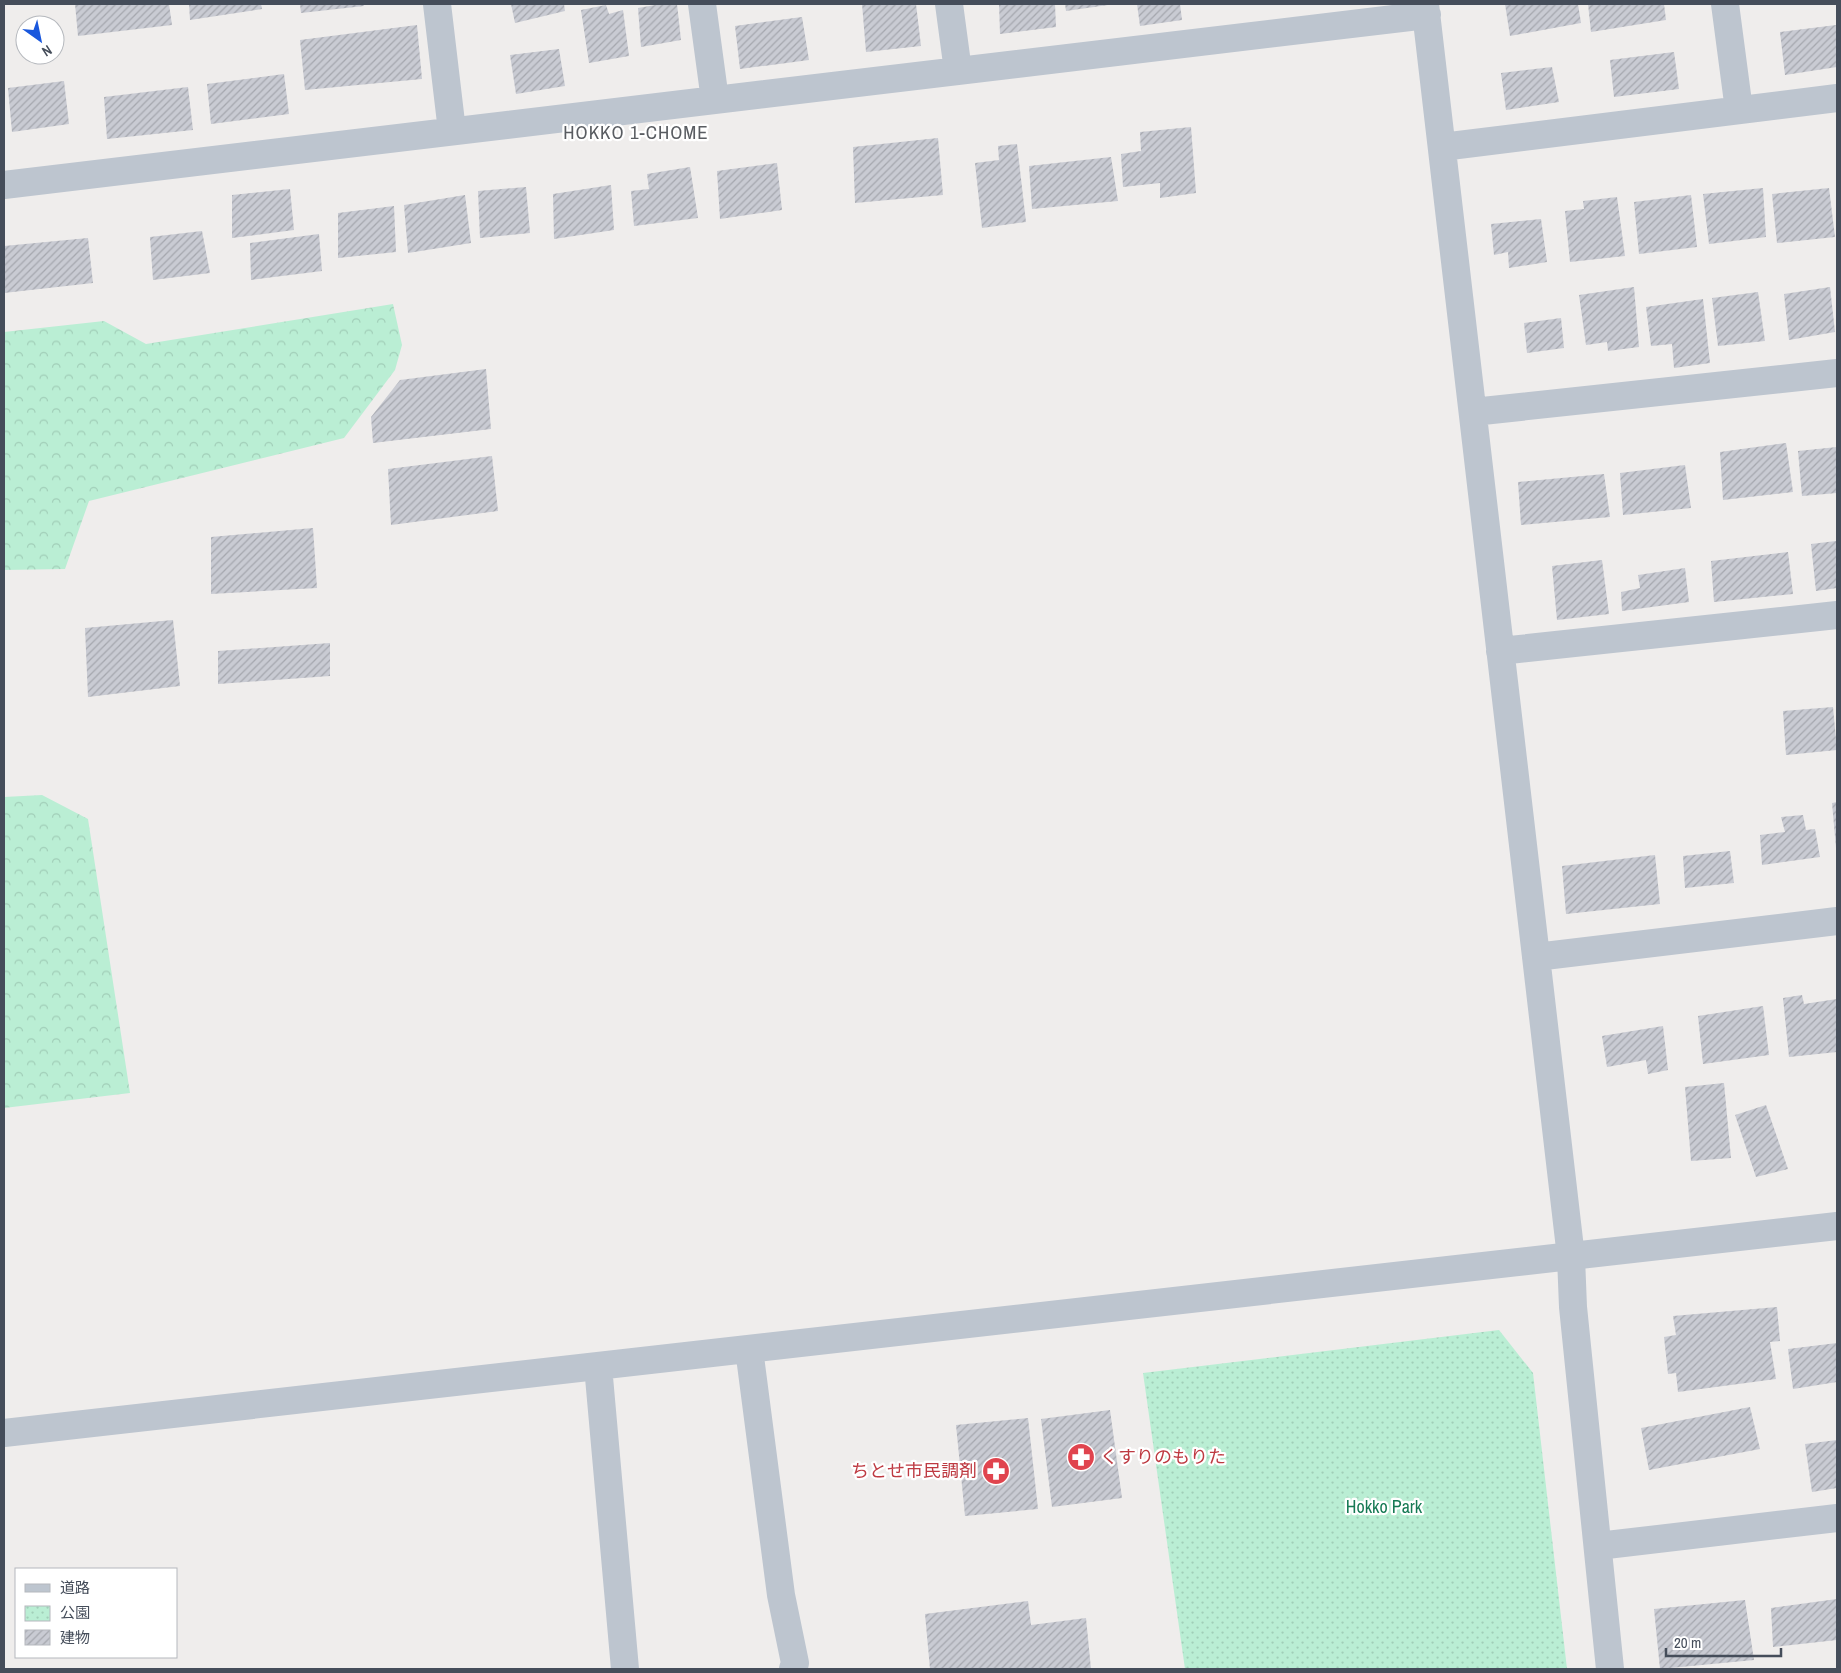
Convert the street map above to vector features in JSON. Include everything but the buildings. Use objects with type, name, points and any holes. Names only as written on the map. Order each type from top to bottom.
[{"type":"street","points":[[437,4],[452,131]]},
{"type":"street","points":[[702,4],[715,100]]},
{"type":"street","points":[[949,4],[958,71]]},
{"type":"street","points":[[1725,4],[1739,110]]},
{"type":"street","points":[[4,185],[958,71],[1426,9],[1572,1257],[1574,1307],[1610,1669]]},
{"type":"street","points":[[1442,147],[1837,98]]},
{"type":"street","points":[[1472,412],[1837,373]]},
{"type":"street","points":[[1500,651],[1837,614]]},
{"type":"street","points":[[1536,957],[1837,921]]},
{"type":"street","points":[[4,1433],[1837,1226]]},
{"type":"street","points":[[750,1349],[781,1595],[795,1663],[793,1669]]},
{"type":"street","points":[[598,1366],[626,1669]]},
{"type":"street","points":[[1598,1546],[1837,1518]]},
{"type":"green space","points":[[393,304],[402,345],[395,370],[344,438],[89,501],[65,569],[4,570],[4,332],[104,321],[146,344]]},
{"type":"green space","points":[[42,795],[88,819],[130,1093],[4,1108],[4,797]]},
{"type":"green space","name":"Hokko Park","points":[[1499,1330],[1533,1373],[1567,1669],[1185,1669],[1143,1373]]},
{"type":"place","name":"くすりのもりた","points":[[1081,1457]]},
{"type":"place","name":"ちとせ市民調剤","points":[[996,1471]]},
{"type":"district","name":"HOKKO 1-CHOME","points":[[636,132]]}]
